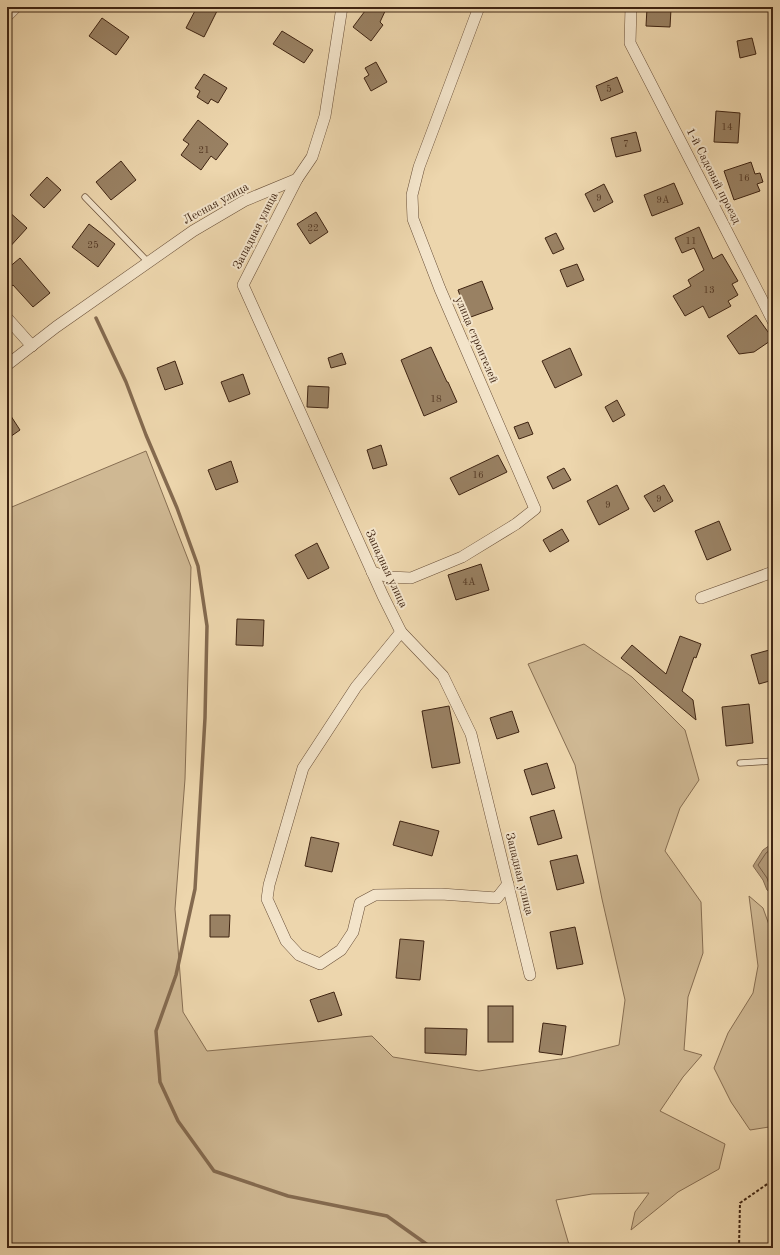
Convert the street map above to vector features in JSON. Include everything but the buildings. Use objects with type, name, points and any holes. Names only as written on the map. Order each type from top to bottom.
[{"type":"street","points":[[7,16],[16,7]]},
{"type":"street","points":[[297,179],[312,157],[325,116],[342,7]]},
{"type":"street","name":"улица строителей","points":[[372,572],[389,577],[411,578],[462,557],[516,524],[534,509],[440,289],[413,219],[412,195],[419,166],[479,7]]},
{"type":"street","name":"1-й Садовый проезд","points":[[631,7],[630,43],[773,321]]},
{"type":"street","name":"Лесная улица","points":[[7,365],[56,327],[193,231],[244,201],[297,179]]},
{"type":"street","name":"Западная улица","points":[[297,179],[243,285],[372,572],[401,632],[443,676],[471,734],[530,975]]},
{"type":"street","points":[[7,318],[32,346]]},
{"type":"street","points":[[701,598],[773,572]]},
{"type":"street","points":[[401,632],[356,687],[303,768],[269,885],[268,899],[270,906],[286,941],[299,955],[320,964],[341,950],[353,932],[360,903],[375,895],[441,894],[497,898],[508,884]]},
{"type":"lane","points":[[84,197],[148,262]]},
{"type":"lane","points":[[740,763],[773,761]]},
{"type":"path","points":[[739,1248],[740,1203],[773,1180]]},
{"type":"shaded area","points":[[146,451],[191,567],[185,779],[175,909],[183,1012],[207,1051],[372,1036],[393,1057],[479,1071],[567,1058],[619,1045],[625,1000],[602,899],[575,765],[528,664],[584,644],[632,677],[685,730],[699,780],[680,808],[665,851],[701,902],[703,953],[688,997],[684,1050],[702,1055],[683,1077],[660,1111],[725,1144],[719,1169],[678,1192],[631,1230],[635,1212],[649,1193],[592,1194],[556,1200],[570,1248],[7,1248],[7,509]]},
{"type":"shaded area","points":[[749,896],[763,908],[773,936],[773,1116],[769,1127],[750,1130],[731,1102],[714,1068],[728,1033],[753,993],[758,966]]},
{"type":"water","points":[[773,843],[773,894],[767,890],[763,880],[753,866],[763,850]]},
{"type":"waterway","points":[[96,318],[126,382],[146,435],[177,508],[198,566],[207,626],[205,718],[195,889],[176,975],[156,1031],[160,1082],[178,1121],[214,1171],[288,1196],[387,1216],[432,1248]]}]
